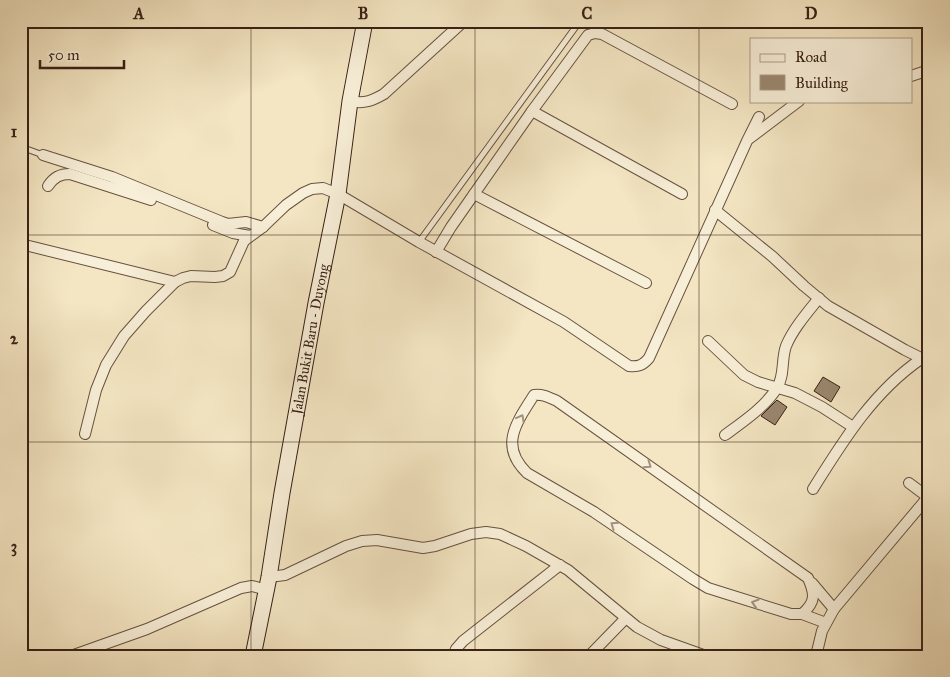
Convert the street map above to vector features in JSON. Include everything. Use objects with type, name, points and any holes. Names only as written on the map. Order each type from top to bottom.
[{"type":"main road","name":"Jalan Bukit Baru - Duyong","points":[[253,656],[268,583],[311,331],[338,194],[350,101],[365,21]]},
{"type":"street","points":[[350,101],[360,103],[371,102],[384,94],[464,21]]},
{"type":"street","points":[[436,252],[451,227],[532,111],[588,35],[595,33],[607,37],[732,104]]},
{"type":"street","points":[[912,76],[929,70]]},
{"type":"street","points":[[747,141],[798,102]]},
{"type":"street","points":[[532,111],[682,194]]},
{"type":"street","points":[[85,434],[96,390],[106,365],[124,336],[146,311],[175,282],[192,276],[223,276],[230,272],[240,249],[250,236],[263,227],[286,205],[312,188],[323,188],[338,194],[436,252],[564,322],[629,366],[637,367],[644,364],[649,358],[759,117]]},
{"type":"street","points":[[43,155],[112,177],[228,224],[246,222],[263,227]]},
{"type":"street","points":[[48,186],[56,177],[63,174],[80,176],[146,198],[233,233],[250,236]]},
{"type":"street","points":[[474,194],[646,282]]},
{"type":"street","points":[[716,210],[819,298],[844,316],[925,361]]},
{"type":"street","points":[[21,244],[175,282]]},
{"type":"street","points":[[725,435],[768,400],[777,388],[782,378],[786,346],[797,327],[819,298]]},
{"type":"street","points":[[708,341],[744,375],[758,382],[795,393],[822,407],[853,427]]},
{"type":"street","points":[[813,489],[853,427],[888,385],[904,371],[925,361]]},
{"type":"street","points":[[826,623],[802,614],[791,614],[708,588],[594,512],[528,473],[514,455],[511,441],[513,432],[529,403],[534,396],[541,394],[557,401],[808,578],[834,608]]},
{"type":"street","points":[[816,656],[826,623],[834,608],[928,497],[909,483]]},
{"type":"street","points":[[71,656],[147,629],[241,588],[268,583],[346,546],[377,540],[423,548],[472,534],[486,532],[500,534],[560,565],[596,592],[625,619],[637,627],[661,640],[706,656]]},
{"type":"street","points":[[453,656],[456,648],[463,641],[560,565]]},
{"type":"street","points":[[802,614],[808,609],[813,600],[814,591],[808,578]]},
{"type":"street","points":[[589,656],[625,619]]},
{"type":"lane","points":[[419,242],[580,21]]},
{"type":"lane","points":[[21,147],[43,155]]},
{"type":"building","points":[[823,377],[840,387],[831,402],[814,391]]},
{"type":"building","points":[[777,400],[787,407],[775,425],[761,416]]}]
